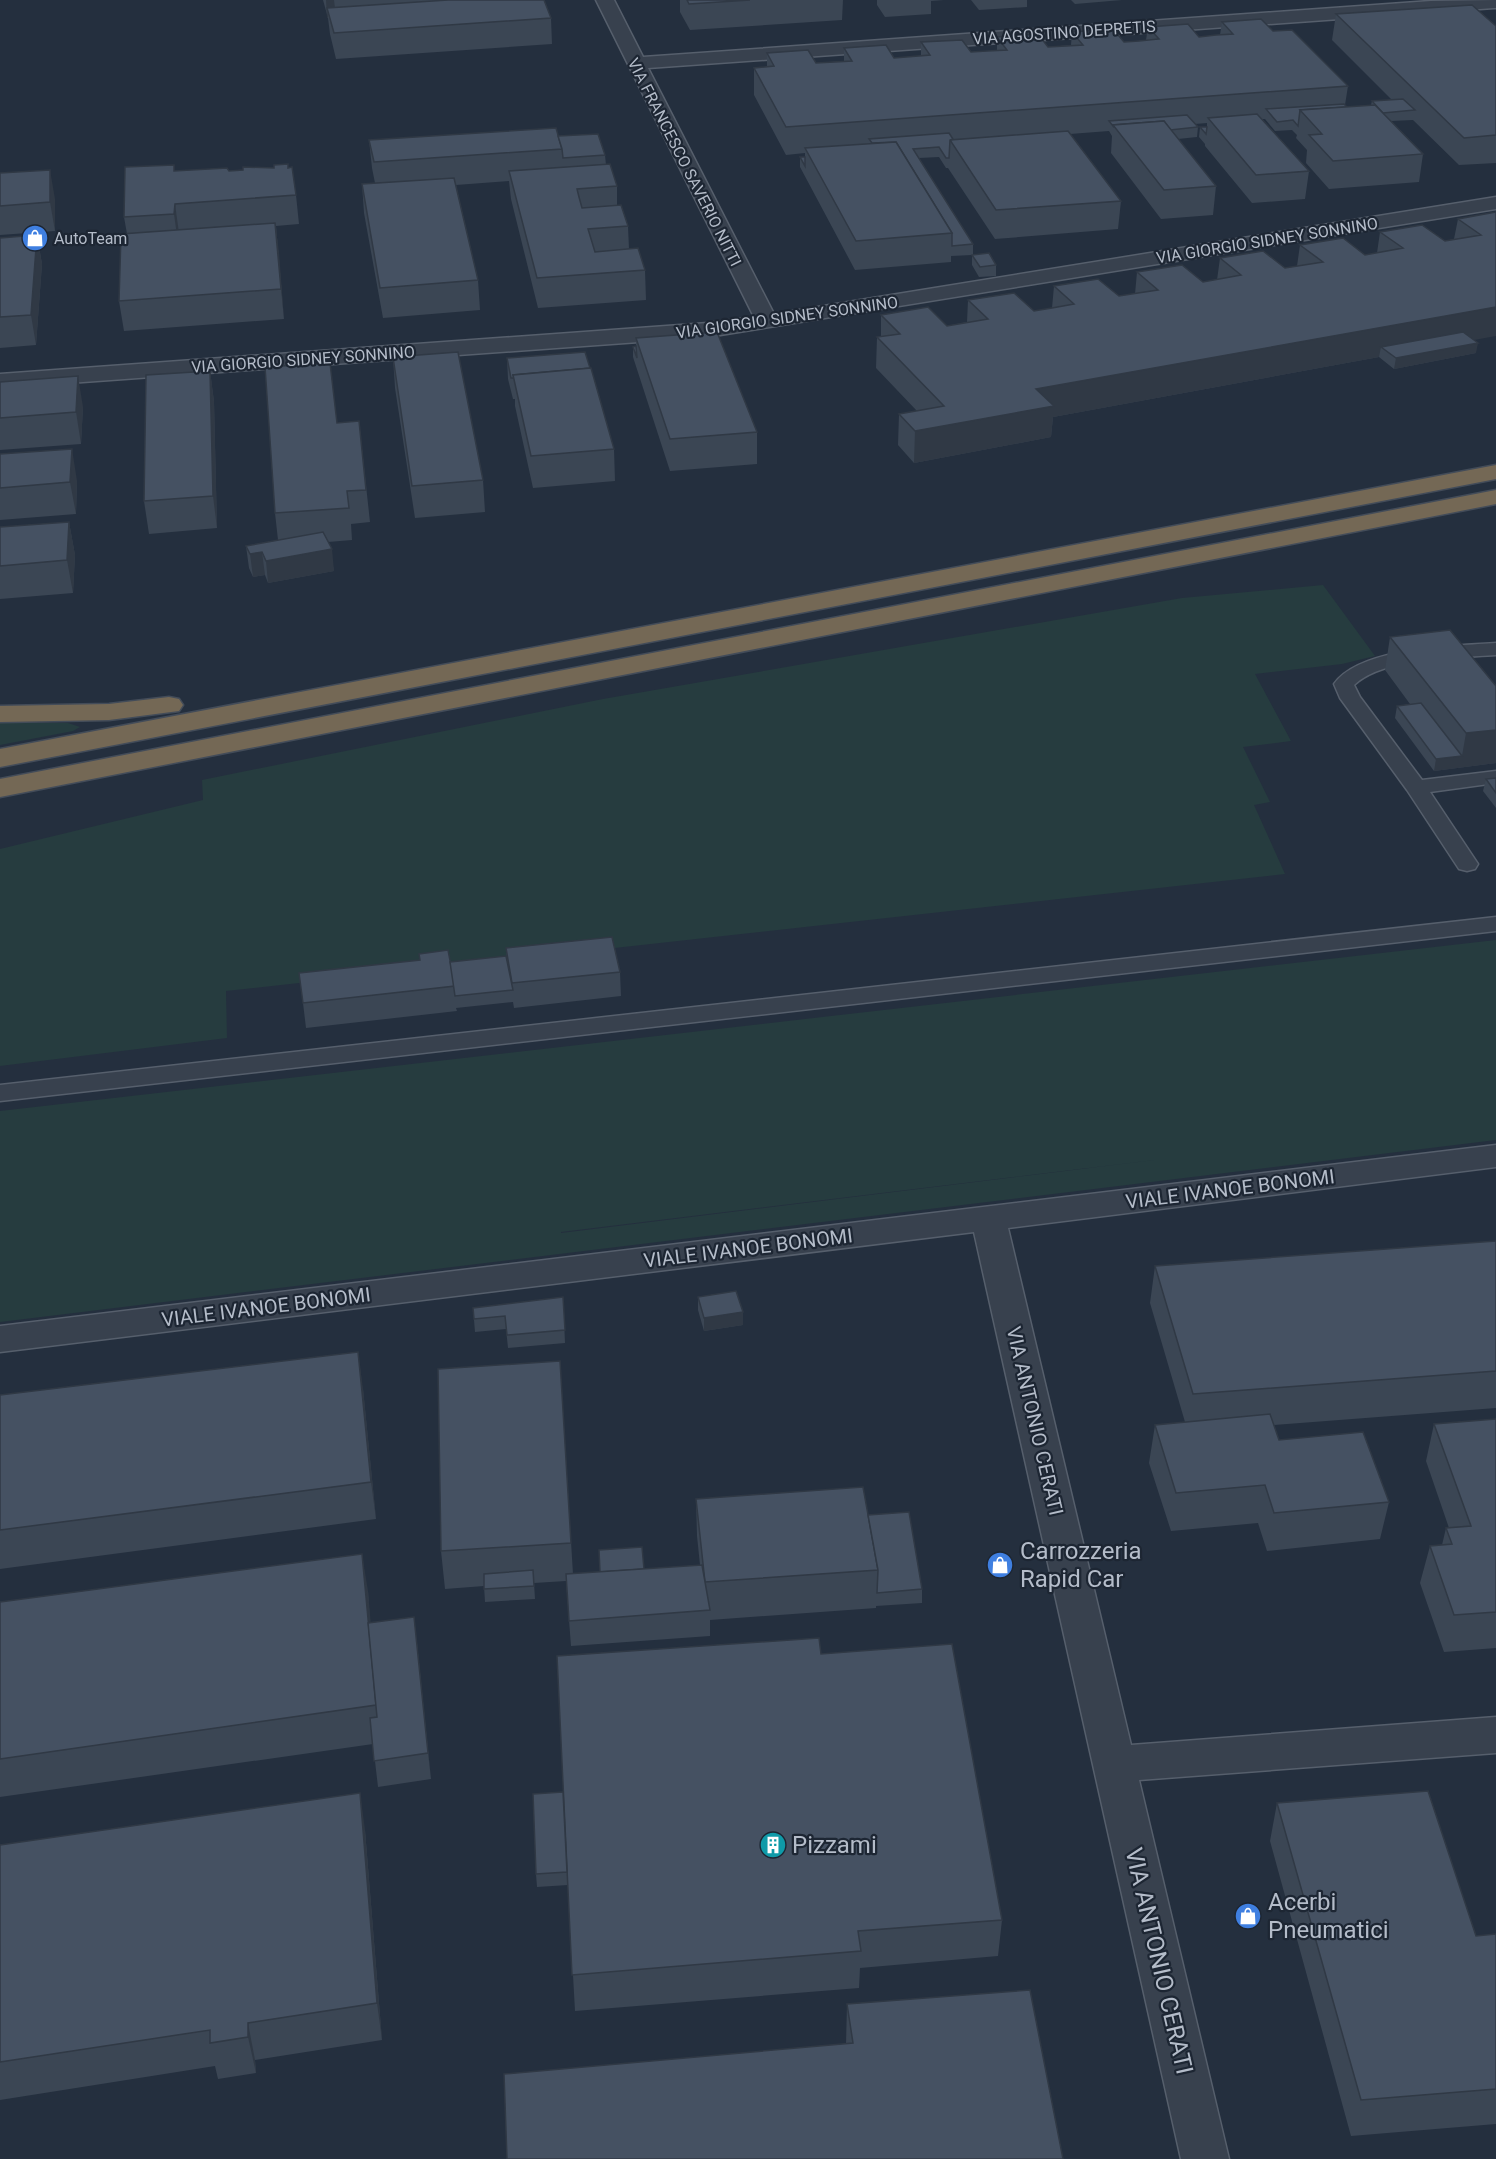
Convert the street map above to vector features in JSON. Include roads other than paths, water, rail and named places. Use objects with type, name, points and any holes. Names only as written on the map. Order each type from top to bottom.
[{"type":"highway","points":[[0,758],[1496,472]]},
{"type":"highway","points":[[0,788],[1496,497]]},
{"type":"highway","points":[[0,714],[61,714],[131,710],[367,670],[526,655],[589,646]]},
{"type":"street","name":"VIA FRANCESCO SAVERIO NITTI","points":[[605,0],[767,322]]},
{"type":"street","name":"VIA AGOSTINO DEPRETIS","points":[[635,63],[1493,3]]},
{"type":"street","name":"VIA GIORGIO SIDNEY SONNINO","points":[[0,381],[670,334],[767,322],[1496,203]]},
{"type":"street","name":"VIALE IVANOE BONOMI","points":[[0,1339],[1496,1156]]},
{"type":"street","name":"VIA ANTONIO CERATI","points":[[988,1218],[1205,2159]]},
{"type":"street","points":[[1114,1764],[1496,1735]]},
{"type":"lane","points":[[1467,864],[1416,787],[1350,698],[1344,684],[1355,673],[1391,662],[1496,649]]},
{"type":"lane","points":[[1416,787],[1496,777]]},
{"type":"lane","points":[[0,1092],[1496,924]]},
{"type":"place","name":"AutoTeam","points":[[35,238]]},
{"type":"place","name":"Carrozzeria Rapid Car","points":[[1000,1565]]},
{"type":"place","name":"Pizzami","points":[[773,1845]]},
{"type":"place","name":"Acerbi Pneumatici","points":[[1248,1916]]}]
